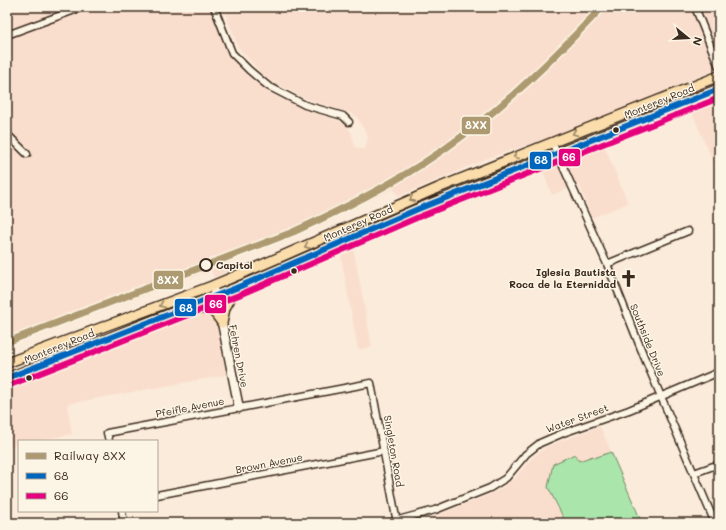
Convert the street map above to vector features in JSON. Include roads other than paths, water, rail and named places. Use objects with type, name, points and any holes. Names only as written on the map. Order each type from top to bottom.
[{"type":"main road","name":"Monterey Road","points":[[7,363],[212,286],[434,189],[719,76]]},
{"type":"main road","name":"Monterey Road","points":[[7,378],[236,288],[399,217],[719,89]]},
{"type":"main road","points":[[394,207],[399,217]]},
{"type":"main road","points":[[222,323],[225,308],[236,288]]},
{"type":"main road","points":[[184,309],[210,309],[222,323]]},
{"type":"street","points":[[7,35],[83,7]]},
{"type":"street","points":[[214,7],[232,52],[248,70],[268,86],[305,105],[343,116],[349,122]]},
{"type":"street","points":[[695,7],[719,67]]},
{"type":"street","points":[[7,134],[27,154]]},
{"type":"street","name":"Southside Drive","points":[[552,142],[607,264],[715,523]]},
{"type":"street","points":[[607,264],[688,231]]},
{"type":"street","name":"Fehren Drive","points":[[212,286],[222,323],[239,408]]},
{"type":"street","name":"Water Street","points":[[387,523],[397,522],[435,510],[490,488],[506,478],[526,454],[540,443],[629,410],[719,372]]},
{"type":"street","name":"Pfeifle Avenue","points":[[109,440],[107,433],[371,383]]},
{"type":"street","name":"Singleton Road","points":[[371,383],[397,522]]},
{"type":"street","name":"Brown Avenue","points":[[158,495],[384,451]]},
{"type":"street","points":[[694,473],[719,464]]},
{"type":"street","points":[[122,512],[124,523]]},
{"type":"rail line","name":"8XX","points":[[7,342],[293,232],[342,209],[391,183],[422,164],[471,130],[517,92],[602,7]]},
{"type":"place","name":"Capitol","points":[[206,265]]},
{"type":"place","name":"Iglesia Bautista Roca de la Eternidad","points":[[629,278]]}]
